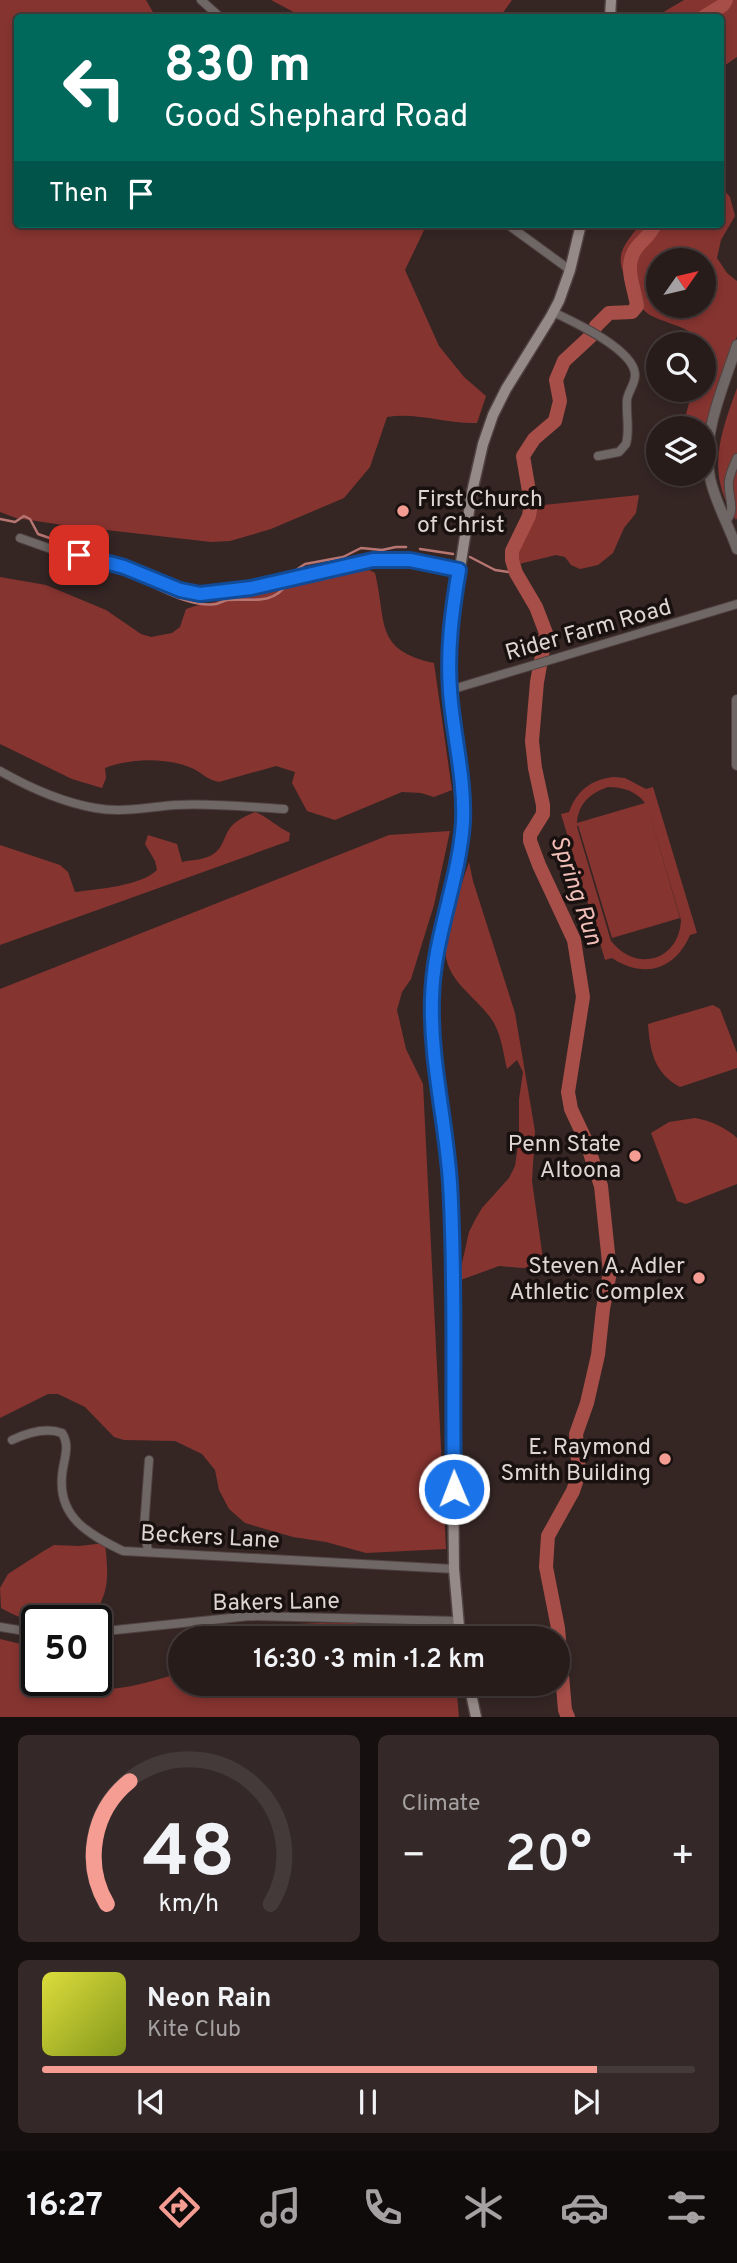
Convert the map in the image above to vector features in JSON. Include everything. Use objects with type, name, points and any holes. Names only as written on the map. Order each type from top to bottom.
[{"type":"main road","points":[[458,1626],[454,1569],[450,1186],[433,1033],[432,1000],[436,957],[463,821],[462,789],[450,690],[449,638],[478,462],[488,427],[506,389],[553,312],[570,270],[579,228]]},
{"type":"main road","points":[[471,1696],[476,1717]]},
{"type":"street","points":[[201,0],[217,14]]},
{"type":"street","points":[[512,228],[570,270]]},
{"type":"street","points":[[553,312],[626,355],[635,374],[627,395],[626,444],[619,452],[598,456]]},
{"type":"street","points":[[737,345],[715,416],[709,448],[710,477],[737,549]]},
{"type":"street","points":[[726,521],[730,518],[732,509],[728,494],[729,480],[737,457]]},
{"type":"street","points":[[20,538],[54,550],[124,567],[180,590],[200,594],[251,588],[373,560],[410,560],[459,570]]},
{"type":"street","name":"Rider Farm Road","points":[[450,690],[737,604]]},
{"type":"street","points":[[737,700],[737,765]]},
{"type":"street","points":[[0,771],[50,795],[97,809],[128,811],[175,805],[284,809]]},
{"type":"street","name":"Beckers Lane","points":[[12,1440],[23,1435],[53,1430],[62,1433],[67,1441],[62,1476],[65,1504],[84,1530],[123,1550],[454,1569]]},
{"type":"street","points":[[148,1551],[144,1528],[149,1460]]},
{"type":"street","name":"Bakers Lane","points":[[112,1630],[250,1616],[457,1621]]},
{"type":"street","points":[[0,1627],[21,1630]]},
{"type":"shaded area","points":[[0,0],[146,0],[154,14],[14,14],[14,228],[425,228],[405,270],[439,346],[464,377],[486,396],[477,423],[410,416],[387,417],[370,467],[344,498],[271,529],[230,541],[211,542],[63,525],[16,518],[0,512]]},
{"type":"shaded area","points":[[271,0],[512,0],[502,14],[297,14]]},
{"type":"shaded area","points":[[684,0],[737,0],[737,57],[724,66],[724,14],[660,14]]},
{"type":"shaded area","points":[[724,190],[730,197],[735,216],[721,240],[717,258],[727,273],[737,281],[737,336],[716,402],[716,332],[690,332],[657,318],[716,318],[716,248],[646,248],[646,312],[622,270],[623,248],[638,228],[724,228]]},
{"type":"shaded area","points":[[737,388],[736,520],[721,487],[718,455]]},
{"type":"shaded area","points":[[689,402],[716,402],[711,416],[686,416]]},
{"type":"shaded area","points":[[639,495],[636,513],[624,528],[613,553],[598,565],[580,569],[571,565],[565,557],[556,555],[519,564],[513,556],[522,523],[534,506]]},
{"type":"shaded area","points":[[369,570],[375,573],[383,620],[392,642],[415,657],[434,663],[452,790],[434,797],[402,792],[335,820],[307,811],[292,783],[295,772],[276,766],[219,782],[173,762],[137,761],[105,768],[106,778],[102,788],[72,779],[0,744],[0,577],[46,585],[106,610],[141,634],[151,637],[172,633],[180,627],[186,609],[195,606]]},
{"type":"shaded area","points":[[613,777],[625,778],[646,789],[653,787],[697,933],[690,935],[676,956],[657,968],[636,968],[612,958],[605,960],[561,814],[569,812],[585,788]],"holes":[[[608,787],[629,790],[645,803],[577,823],[586,800]],[[647,805],[681,920],[673,945],[655,958],[644,959],[632,957],[611,941],[577,827],[578,825],[612,938],[680,918]]]},
{"type":"shaded area","points":[[255,812],[290,833],[289,841],[0,945],[0,845],[60,865],[68,872],[75,892],[95,890],[141,880],[157,870],[145,844],[148,835],[177,844],[182,862],[200,859],[220,847],[232,825]]},
{"type":"shaded area","points":[[450,831],[434,905],[411,979],[402,992],[397,1010],[406,1049],[423,1084],[446,1549],[366,1553],[245,1523],[229,1509],[219,1490],[215,1470],[202,1454],[175,1441],[124,1440],[114,1437],[85,1407],[58,1394],[48,1394],[0,1418],[0,989],[389,835]]},
{"type":"shaded area","points":[[469,862],[515,1013],[535,1131],[532,1181],[544,1266],[499,1266],[458,1281],[469,1232],[482,1208],[509,1178],[515,1166],[523,1072],[517,1060],[507,1069],[494,1023],[454,977],[446,958],[448,927]]},
{"type":"shaded area","points":[[713,1005],[720,1009],[737,1053],[737,1068],[680,1087],[659,1068],[650,1043],[648,1024]]},
{"type":"shaded area","points":[[695,1118],[718,1125],[737,1138],[737,1184],[686,1204],[677,1201],[651,1133],[669,1122]]},
{"type":"shaded area","points":[[105,1543],[106,1588],[99,1605],[21,1605],[21,1617],[1,1608],[0,1588],[8,1574],[54,1545]]},
{"type":"shaded area","points":[[354,1623],[387,1626],[280,1626]]},
{"type":"shaded area","points":[[0,1639],[21,1644],[21,1696],[112,1696],[112,1689],[168,1676],[168,1696],[457,1696],[459,1717],[0,1717]]},
{"type":"waterway","name":"Spring Run","points":[[708,14],[726,0]]},
{"type":"waterway","name":"Spring Run","points":[[568,1717],[565,1710],[558,1628],[546,1567],[548,1536],[573,1491],[579,1473],[576,1434],[587,1403],[598,1355],[610,1272],[601,1186],[586,1141],[571,1109],[568,1092],[583,997],[574,940],[530,841],[530,835],[543,814],[532,741],[537,682],[546,633],[536,607],[516,573],[512,551],[529,516],[531,503],[523,456],[534,439],[555,421],[560,401],[556,380],[564,361],[591,336],[596,326],[609,313],[632,312],[637,306],[630,275],[631,260],[633,253],[653,228]]},
{"type":"waterway","points":[[0,519],[15,522],[24,516],[30,519],[38,534],[58,541],[77,541],[86,550]]},
{"type":"waterway","points":[[296,570],[305,564],[343,557],[361,548],[382,550],[406,547]]},
{"type":"waterway","points":[[420,549],[453,554]]},
{"type":"waterway","points":[[470,557],[495,570],[516,573]]},
{"type":"waterway","points":[[135,579],[143,582]]},
{"type":"waterway","points":[[158,589],[186,601],[209,605],[227,600],[275,596],[287,584]]},
{"type":"place","name":"First Church of Christ","points":[[403,511]]},
{"type":"place","name":"Penn State Altoona","points":[[635,1156]]},
{"type":"place","name":"Steven A. Adler Athletic Complex","points":[[699,1278]]},
{"type":"place","name":"E. Raymond Smith Building","points":[[665,1459]]},
{"type":"route","points":[[79,555],[124,567],[180,590],[200,594],[251,588],[373,560],[410,560],[459,570],[448,660],[463,821],[432,981],[433,1033],[450,1186],[454,1489]]}]
